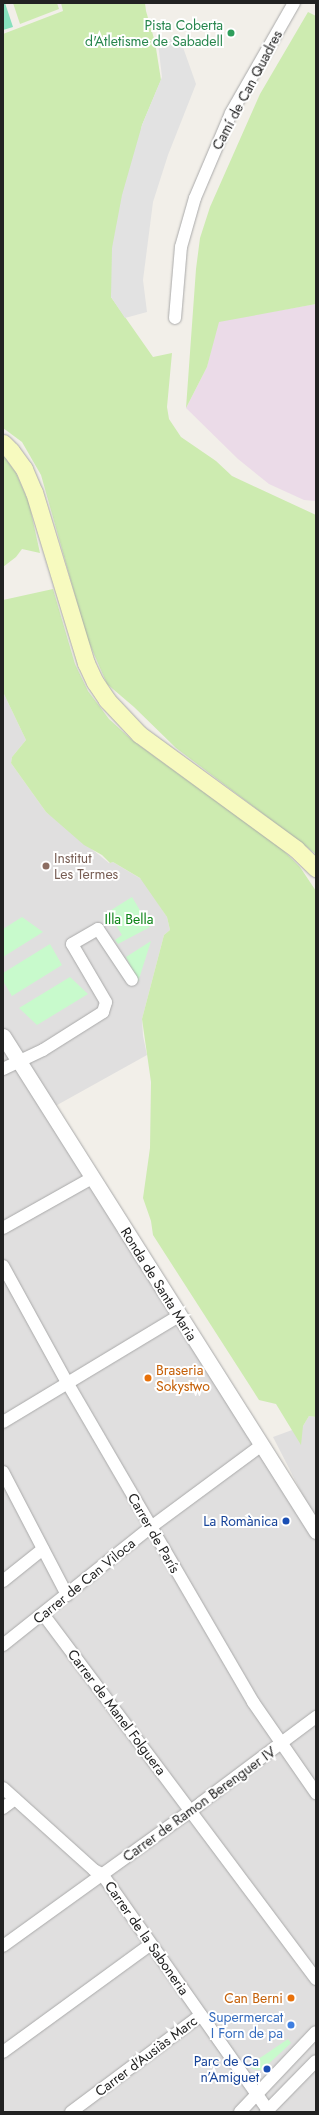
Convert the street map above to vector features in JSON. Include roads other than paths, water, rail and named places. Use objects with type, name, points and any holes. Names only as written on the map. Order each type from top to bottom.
[{"type":"main road","points":[[3,443],[24,469],[34,492],[86,662],[95,682],[107,700],[139,734],[296,849],[316,868]]},
{"type":"street","name":"Camí de Can Quadres","points":[[175,318],[181,247],[195,198],[232,113],[294,3]]},
{"type":"street","points":[[3,1069],[43,1050],[103,1012],[106,1002],[72,944],[98,929],[132,980]]},
{"type":"street","name":"Ronda de Santa Maria","points":[[3,1036],[316,1530]]},
{"type":"street","points":[[3,1228],[92,1178]]},
{"type":"street","name":"Carrer de París","points":[[3,1266],[68,1384],[253,1702],[316,1793]]},
{"type":"street","points":[[3,1422],[179,1316]]},
{"type":"street","name":"Carrer de Can Viloca","points":[[6,1640],[43,1614],[151,1527],[262,1445]]},
{"type":"street","points":[[3,1472],[67,1595]]},
{"type":"street","points":[[3,1581],[43,1549]]},
{"type":"street","name":"Carrer de Manel Folguera","points":[[43,1614],[316,1979]]},
{"type":"street","name":"Carrer de Ramon Berenguer IV","points":[[3,1946],[282,1744],[316,1717]]},
{"type":"street","name":"Carrer de la Saboneria","points":[[3,1788],[94,1870],[102,1874],[257,2094],[267,2111]]},
{"type":"street","points":[[3,1808],[15,1799]]},
{"type":"street","points":[[3,2052],[151,1944]]},
{"type":"street","name":"Carrer d'Ausiàs Marc","points":[[71,2112],[201,2015]]},
{"type":"street","points":[[240,2112],[316,2032]]},
{"type":"street","points":[[267,2111],[316,2061]]},
{"type":"place","name":"Pista Coberta d'Atletisme de Sabadell","points":[[231,33]]},
{"type":"place","name":"Institut Les Termes","points":[[46,866]]},
{"type":"place","name":"Braseria Sokystwo","points":[[148,1378]]},
{"type":"place","name":"La Romànica","points":[[286,1521]]},
{"type":"place","name":"Can Berni","points":[[291,1998]]},
{"type":"place","name":"Supermercat I Forn de pa","points":[[291,2025]]},
{"type":"place","name":"Parc de Ca n’Amiguet","points":[[267,2069]]},
{"type":"park label","name":"Illa Bella","points":[[129,919]]}]
